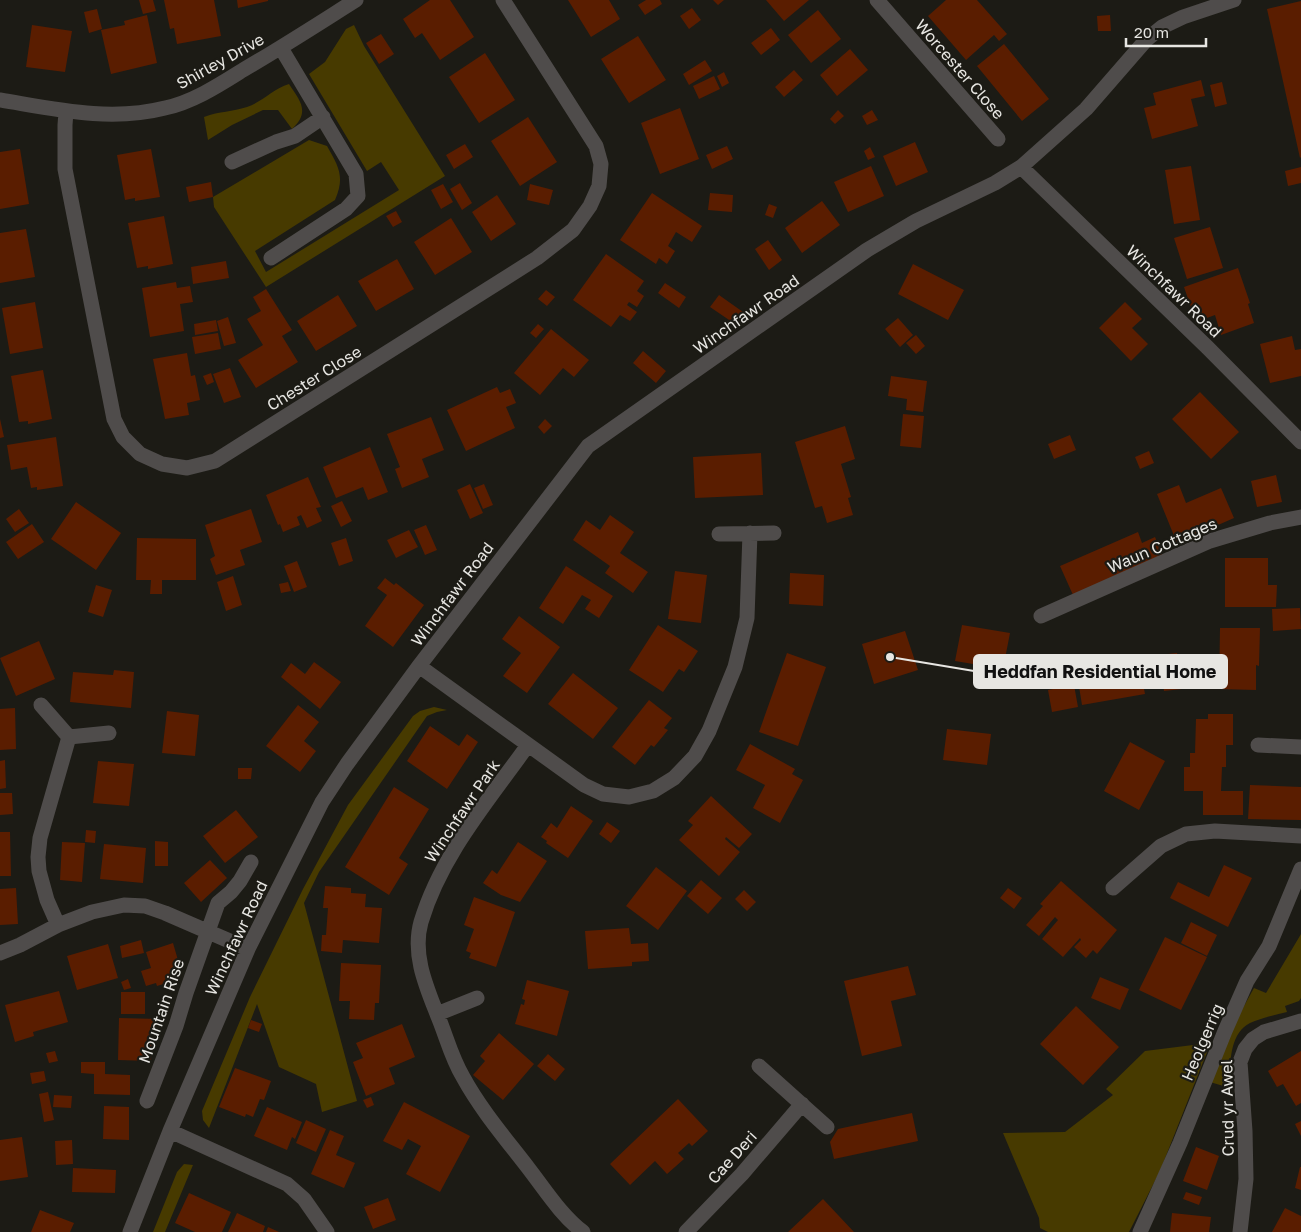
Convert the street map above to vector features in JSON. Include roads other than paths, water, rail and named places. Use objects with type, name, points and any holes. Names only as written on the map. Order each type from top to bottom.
[{"type":"street","name":"Shirley Drive","points":[[0,100],[66,112],[101,115],[134,114],[166,108],[197,97],[281,48],[356,0]]},
{"type":"street","name":"Chester Close","points":[[66,112],[65,169],[114,419],[123,437],[140,454],[162,464],[187,468],[215,461],[537,258],[573,230],[590,206],[599,186],[601,164],[596,146],[503,0]]},
{"type":"street","name":"Worcester Close","points":[[877,0],[998,139]]},
{"type":"street","name":"Winchfawr Road","points":[[130,1232],[170,1131],[248,949],[322,802],[347,764],[419,666],[588,446],[867,250],[916,221],[995,183],[1022,167],[1086,108],[1146,40],[1162,27],[1183,17],[1234,0]]},
{"type":"street","points":[[271,258],[346,209],[358,196],[356,174],[281,48]]},
{"type":"street","points":[[232,162],[276,142],[295,136],[323,117]]},
{"type":"street","name":"Winchfawr Road","points":[[1022,167],[1207,347],[1301,442]]},
{"type":"street","name":"Waun Cottages","points":[[1041,616],[1210,541],[1270,523],[1301,517]]},
{"type":"street","points":[[719,534],[774,533]]},
{"type":"street","points":[[419,666],[584,786],[603,794],[628,797],[653,792],[674,778],[695,756],[709,731],[735,667],[746,618],[750,534]]},
{"type":"street","points":[[41,705],[69,737]]},
{"type":"street","points":[[69,737],[109,733]]},
{"type":"street","points":[[58,925],[47,900],[39,871],[38,857],[40,838],[69,737]]},
{"type":"street","name":"Winchfawr Park","points":[[528,745],[457,843],[435,884],[421,924],[418,955],[428,993],[462,1077],[500,1131],[570,1222],[583,1232]]},
{"type":"street","points":[[1258,746],[1301,747]]},
{"type":"street","points":[[1113,888],[1161,846],[1186,834],[1215,831],[1301,836]]},
{"type":"street","name":"Mountain Rise","points":[[147,1101],[176,1026],[186,992],[218,903],[240,881],[251,862]]},
{"type":"street","name":"Heolgerrig","points":[[1140,1232],[1180,1143],[1225,1031],[1247,982],[1269,946],[1301,869]]},
{"type":"street","points":[[0,953],[58,925],[92,912],[124,906],[145,906],[248,949]]},
{"type":"street","points":[[437,1014],[477,998]]},
{"type":"street","name":"Crud yr Awel","points":[[1240,1232],[1246,1179],[1240,1062],[1245,1049],[1253,1039],[1264,1032],[1301,1021]]},
{"type":"street","points":[[759,1066],[827,1127]]},
{"type":"street","name":"Cae Deri","points":[[686,1232],[742,1174],[802,1104]]},
{"type":"street","points":[[170,1131],[287,1184],[304,1199],[327,1232]]},
{"type":"place","name":"Heddfan Residential Home","points":[[890,657]]}]
